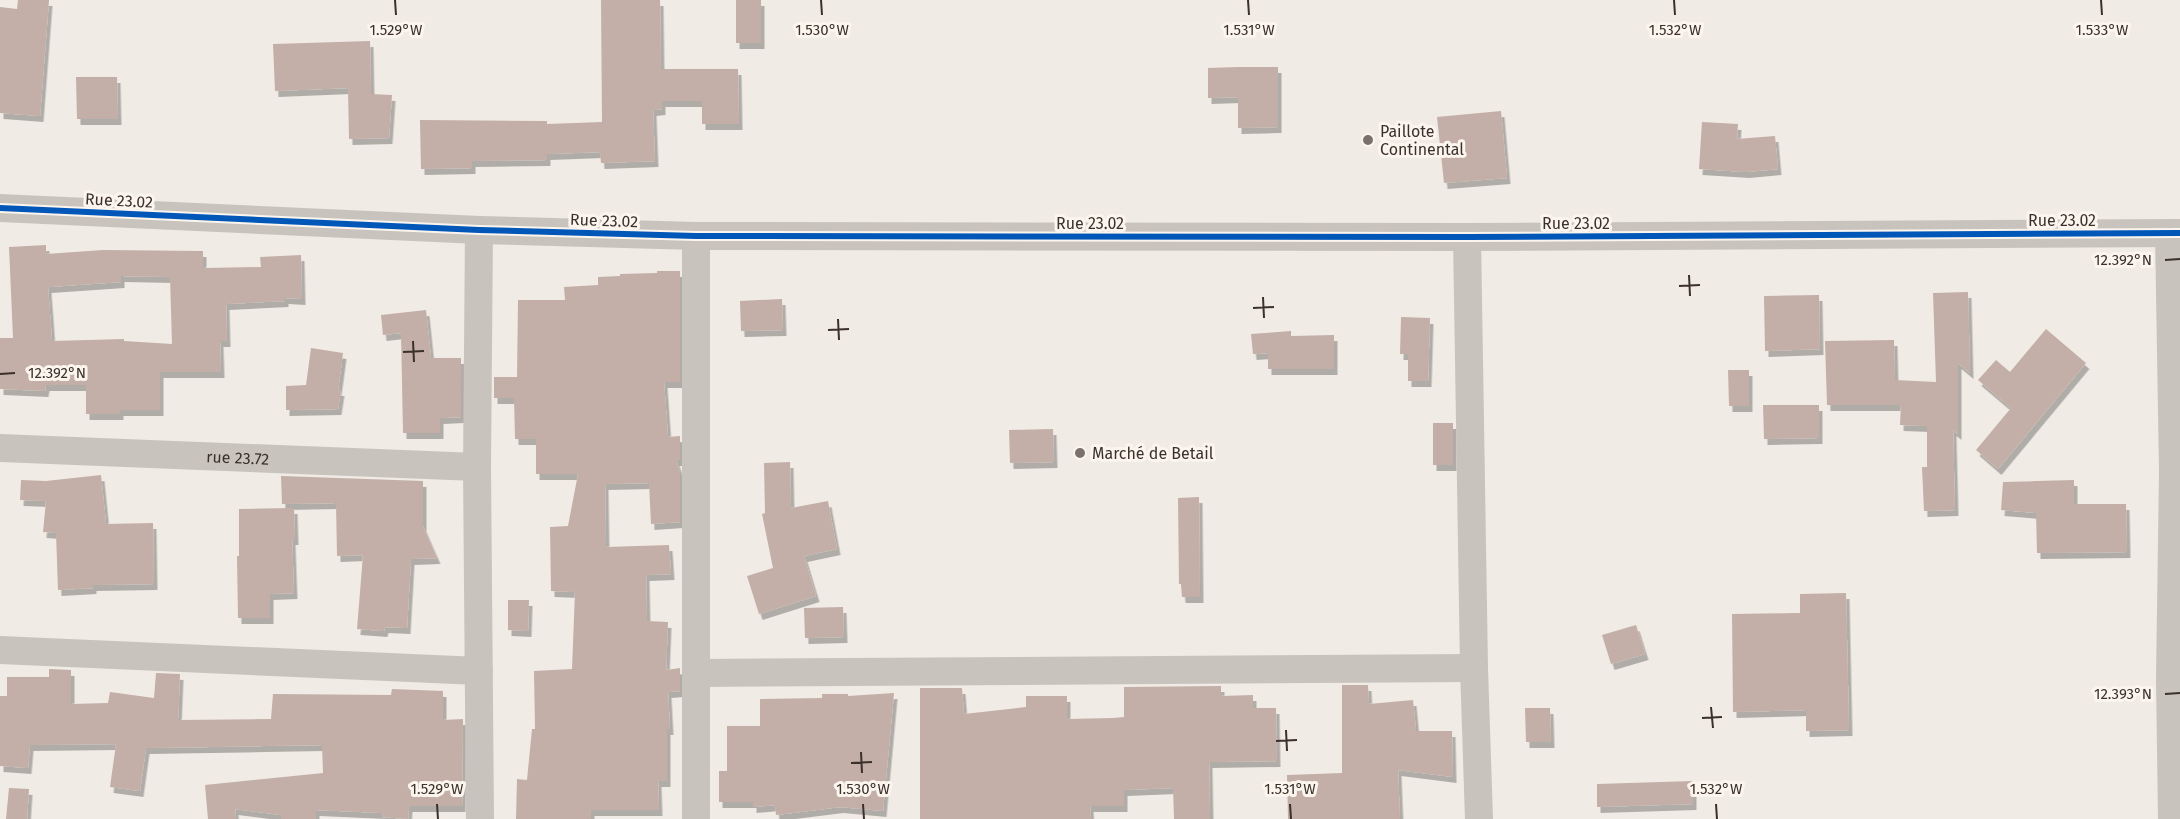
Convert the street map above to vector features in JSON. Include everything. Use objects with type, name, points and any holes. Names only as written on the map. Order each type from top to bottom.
[{"type":"street","name":"Rue 23.02","points":[[0,208],[478,230],[696,236],[1467,237],[2175,233]]},
{"type":"street","points":[[478,230],[477,467],[480,819]]},
{"type":"street","points":[[2172,819],[2177,471],[2175,233]]},
{"type":"street","points":[[696,236],[696,819]]},
{"type":"street","points":[[1467,237],[1474,668],[1479,819]]},
{"type":"street","name":"rue 23.72","points":[[0,448],[477,467]]},
{"type":"street","points":[[0,650],[479,671]]},
{"type":"street","points":[[697,673],[1474,668]]},
{"type":"building","points":[[18,0],[49,0],[40,116],[0,113],[0,7],[17,9]]},
{"type":"building","points":[[601,0],[660,0],[661,69],[738,69],[739,124],[702,124],[702,101],[662,101],[662,109],[653,110],[655,161],[601,163],[600,152],[547,154],[547,160],[472,161],[472,168],[421,169],[420,120],[547,121],[547,124],[602,122]]},
{"type":"building","points":[[736,0],[761,0],[761,43],[736,43]]},
{"type":"building","points":[[370,41],[371,94],[392,95],[389,138],[349,139],[348,88],[275,91],[273,44]]},
{"type":"building","points":[[1278,67],[1278,127],[1238,128],[1238,97],[1208,98],[1208,68]]},
{"type":"building","points":[[76,77],[117,77],[118,119],[77,119]]},
{"type":"building","points":[[1501,111],[1507,178],[1444,183],[1437,117]]},
{"type":"building","points":[[1702,122],[1738,124],[1737,139],[1775,136],[1778,169],[1746,172],[1699,169]]},
{"type":"building","points":[[46,245],[46,254],[103,250],[203,251],[203,268],[261,267],[260,257],[301,255],[302,299],[285,298],[285,301],[226,304],[227,341],[220,341],[221,372],[160,372],[160,410],[120,410],[120,414],[86,414],[86,385],[46,385],[45,391],[0,389],[0,338],[13,338],[9,247]],"holes":[[[121,276],[170,277],[172,344],[124,341],[124,339],[52,341],[48,287],[121,282]]]},
{"type":"building","points":[[657,271],[680,271],[680,382],[664,382],[668,437],[680,436],[680,460],[676,460],[680,472],[680,522],[651,524],[649,483],[605,484],[606,547],[669,545],[671,574],[646,575],[647,621],[668,622],[666,670],[680,668],[680,691],[668,692],[670,729],[667,729],[667,781],[658,781],[659,810],[591,810],[591,819],[516,819],[517,779],[527,780],[532,729],[535,729],[534,671],[572,669],[575,592],[551,591],[550,527],[568,526],[578,474],[536,474],[536,439],[515,439],[514,398],[494,398],[494,377],[517,377],[518,300],[565,300],[564,287],[598,285],[598,277],[657,273]]},
{"type":"building","points":[[1968,292],[1970,373],[1958,363],[1958,434],[1953,430],[1955,510],[1924,511],[1922,467],[1927,467],[1927,426],[1900,425],[1901,405],[1827,405],[1825,341],[1894,340],[1895,380],[1936,382],[1933,293]]},
{"type":"building","points":[[1819,295],[1820,349],[1765,351],[1764,296]]},
{"type":"building","points":[[782,299],[783,330],[741,331],[740,301]]},
{"type":"building","points":[[426,310],[431,358],[461,358],[461,417],[440,418],[440,433],[403,433],[401,333],[383,335],[381,315]]},
{"type":"building","points":[[1401,317],[1430,318],[1428,381],[1408,381],[1408,354],[1400,354]]},
{"type":"building","points":[[2046,329],[2086,363],[1998,469],[1976,450],[2011,408],[1978,380],[1996,360],[2010,372]]},
{"type":"building","points":[[1291,331],[1291,336],[1334,335],[1334,369],[1268,369],[1268,353],[1253,354],[1251,334]]},
{"type":"building","points":[[311,348],[343,353],[338,409],[286,410],[286,386],[306,385]]},
{"type":"building","points":[[1728,370],[1749,370],[1749,406],[1729,406]]},
{"type":"building","points":[[1763,405],[1819,405],[1819,438],[1764,439]]},
{"type":"building","points":[[1433,423],[1453,423],[1453,465],[1433,465]]},
{"type":"building","points":[[1053,429],[1054,462],[1010,463],[1009,430]]},
{"type":"building","points":[[790,462],[791,508],[828,501],[837,549],[804,556],[816,596],[759,614],[747,576],[773,568],[762,514],[765,513],[764,463]]},
{"type":"building","points":[[101,475],[106,524],[153,523],[154,584],[93,585],[93,588],[58,590],[56,533],[43,532],[46,501],[20,500],[21,480],[46,481]]},
{"type":"building","points":[[281,476],[423,481],[423,526],[437,558],[411,559],[407,628],[385,627],[384,631],[357,629],[363,555],[337,556],[336,503],[282,504]]},
{"type":"building","points":[[2074,480],[2074,504],[2126,504],[2127,552],[2037,553],[2036,513],[2001,510],[2003,482]]},
{"type":"building","points":[[1199,497],[1200,597],[1182,597],[1181,584],[1179,584],[1178,498]]},
{"type":"building","points":[[294,508],[295,539],[292,539],[294,593],[270,594],[270,618],[238,618],[239,509]]},
{"type":"building","points":[[1846,593],[1849,730],[1806,731],[1806,710],[1733,712],[1732,614],[1800,613],[1800,594]]},
{"type":"building","points":[[508,600],[529,600],[528,631],[508,630]]},
{"type":"building","points":[[843,607],[844,637],[805,638],[804,608]]},
{"type":"building","points":[[1636,625],[1645,654],[1611,664],[1602,635]]},
{"type":"building","points":[[49,669],[71,670],[71,704],[108,703],[110,692],[154,698],[156,673],[180,674],[178,720],[271,719],[273,694],[391,695],[392,689],[443,691],[443,720],[463,719],[462,806],[409,806],[408,819],[382,817],[383,813],[316,810],[316,819],[281,819],[281,815],[235,809],[236,819],[208,819],[205,785],[323,773],[322,745],[146,748],[140,791],[110,787],[116,744],[30,745],[28,768],[0,766],[0,696],[7,696],[7,677],[49,677]]},
{"type":"building","points":[[1342,685],[1368,685],[1369,704],[1413,700],[1416,731],[1452,731],[1453,777],[1398,770],[1400,819],[1288,819],[1287,775],[1342,773]]},
{"type":"building","points":[[1221,686],[1221,696],[1253,695],[1253,708],[1276,708],[1277,761],[1209,762],[1210,819],[1174,819],[1173,788],[1124,790],[1124,806],[1090,806],[1091,819],[920,819],[920,688],[962,688],[964,714],[1026,707],[1026,696],[1067,696],[1067,719],[1124,717],[1124,687]]},
{"type":"building","points":[[894,693],[883,811],[840,807],[776,815],[775,805],[753,807],[753,802],[719,802],[719,771],[727,771],[727,726],[760,726],[760,699],[822,698],[822,694],[848,694],[848,696]]},
{"type":"building","points":[[1525,708],[1550,708],[1551,742],[1526,742]]},
{"type":"building","points":[[1693,781],[1693,804],[1597,807],[1597,784]]},
{"type":"building","points":[[9,788],[29,789],[27,819],[6,819]]},
{"type":"cycle path","points":[[0,208],[479,230],[696,236],[1467,237],[2180,233]]},
{"type":"place","name":"Paillote Continental","points":[[1368,140]]},
{"type":"place","name":"Marché de Betail","points":[[1080,453]]}]
